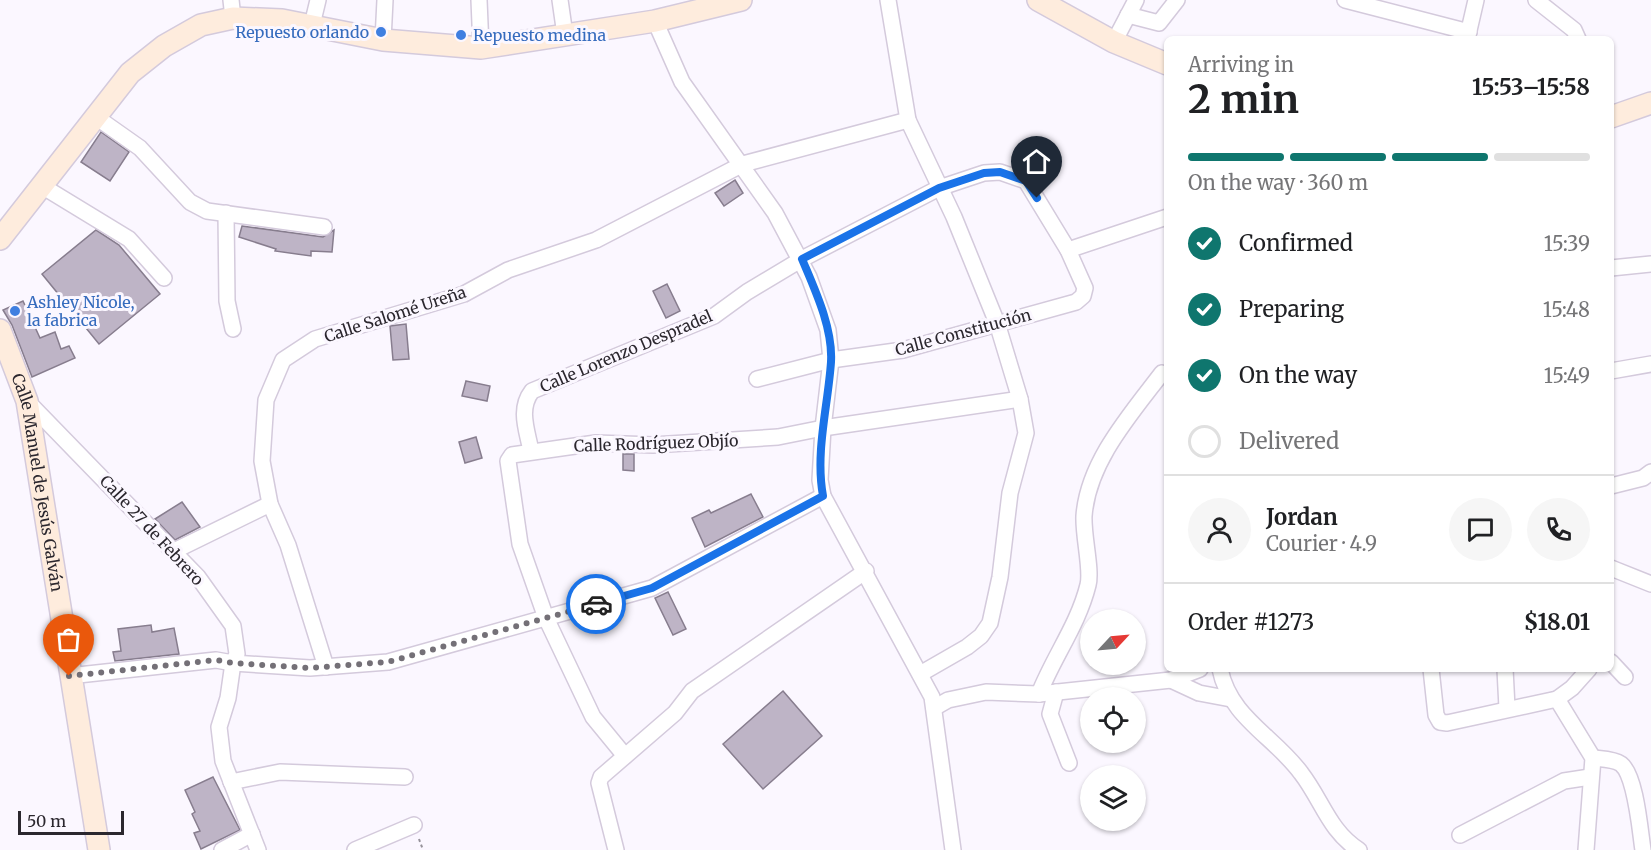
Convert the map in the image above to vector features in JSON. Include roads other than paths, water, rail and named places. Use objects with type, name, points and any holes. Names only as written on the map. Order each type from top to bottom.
[{"type":"main road","points":[[0,239],[130,73],[164,46],[232,9],[383,40],[481,48],[656,21],[702,4],[741,0]]},
{"type":"main road","points":[[1038,0],[1114,42],[1164,63]]},
{"type":"main road","points":[[1614,116],[1651,103]]},
{"type":"main road","name":"Calle Manuel de Jesús Galván","points":[[0,330],[27,401],[69,676],[99,850]]},
{"type":"street","points":[[312,25],[318,0]]},
{"type":"street","points":[[383,40],[385,0]]},
{"type":"street","points":[[479,0],[481,48]]},
{"type":"street","points":[[560,0],[565,35]]},
{"type":"street","points":[[888,0],[908,120],[954,218],[997,323],[1020,399],[1026,433],[1010,493],[1000,577],[990,623],[981,636],[967,647],[920,674]]},
{"type":"street","points":[[1114,42],[1136,0]]},
{"type":"street","points":[[1128,15],[1160,23],[1178,0]]},
{"type":"street","points":[[1345,0],[1388,5],[1468,35],[1476,0]]},
{"type":"street","points":[[1536,0],[1574,30],[1577,36]]},
{"type":"street","points":[[656,21],[682,82],[742,164],[802,259],[828,330],[831,360],[823,428],[820,480],[823,496],[866,571],[932,697],[953,850]]},
{"type":"street","points":[[96,117],[140,148],[190,202],[207,211],[324,227]]},
{"type":"street","name":"Calle Salomé Ureña","points":[[326,667],[288,545],[270,504],[262,461],[266,400],[283,360],[315,339],[464,294],[508,270],[596,240],[742,164],[908,120]]},
{"type":"street","name":"Calle Lorenzo Despradel","points":[[531,451],[524,401],[532,391],[714,316],[747,292],[802,259],[939,188],[984,173],[1000,172],[1026,181],[1068,250]]},
{"type":"street","points":[[42,186],[129,239],[164,278]]},
{"type":"street","points":[[226,213],[227,300],[234,329]]},
{"type":"street","points":[[1068,250],[1164,219]]},
{"type":"street","name":"Calle Constitución","points":[[757,379],[831,360],[903,350],[1076,302],[1083,296],[1085,288],[1068,250]]},
{"type":"street","points":[[1614,268],[1651,264]]},
{"type":"street","points":[[1614,370],[1651,364]]},
{"type":"street","points":[[1039,694],[1049,668],[1073,629],[1089,582],[1083,532],[1086,496],[1116,434],[1162,373]]},
{"type":"street","name":"Calle Rodríguez Objío","points":[[625,756],[593,717],[546,618],[520,543],[508,460],[517,453],[596,443],[653,445],[729,442],[778,437],[823,428],[1020,399]]},
{"type":"street","name":"Calle 27 de Febrero","points":[[27,401],[198,577],[233,626],[237,654],[232,663],[228,698],[219,726],[223,761],[258,850]]},
{"type":"street","points":[[1614,485],[1643,478],[1651,472]]},
{"type":"street","points":[[69,676],[216,660],[232,663],[326,667],[388,662],[652,588],[823,496]]},
{"type":"street","points":[[174,551],[270,504]]},
{"type":"street","points":[[1614,569],[1651,584]]},
{"type":"street","points":[[616,850],[599,783],[601,777],[675,713],[692,692],[866,571]]},
{"type":"street","points":[[1614,665],[1625,677]]},
{"type":"street","points":[[934,708],[948,700],[986,692],[1039,694],[1171,680],[1192,672]]},
{"type":"street","points":[[1221,672],[1231,699],[1246,719],[1301,772],[1342,839],[1359,850]]},
{"type":"street","points":[[1431,672],[1436,715],[1440,722],[1447,723],[1507,708],[1557,699],[1572,688],[1585,672]]},
{"type":"street","points":[[1505,672],[1507,708]]},
{"type":"street","points":[[1171,680],[1199,693],[1231,699]]},
{"type":"street","points":[[1056,692],[1050,714],[1069,763]]},
{"type":"street","points":[[1557,699],[1593,758],[1586,850]]},
{"type":"street","points":[[1593,758],[1620,763],[1636,796],[1643,850]]},
{"type":"street","points":[[231,782],[280,772],[405,777]]},
{"type":"street","points":[[1460,835],[1564,781],[1590,777]]},
{"type":"street","points":[[1636,796],[1651,804]]},
{"type":"street","points":[[355,850],[414,825]]},
{"type":"street","points":[[222,850],[252,834]]},
{"type":"place","name":"Repuesto orlando","points":[[381,32]]},
{"type":"place","name":"Repuesto medina","points":[[461,35]]},
{"type":"place","name":"Ashley Nicole, la fabrica","points":[[15,311]]}]
